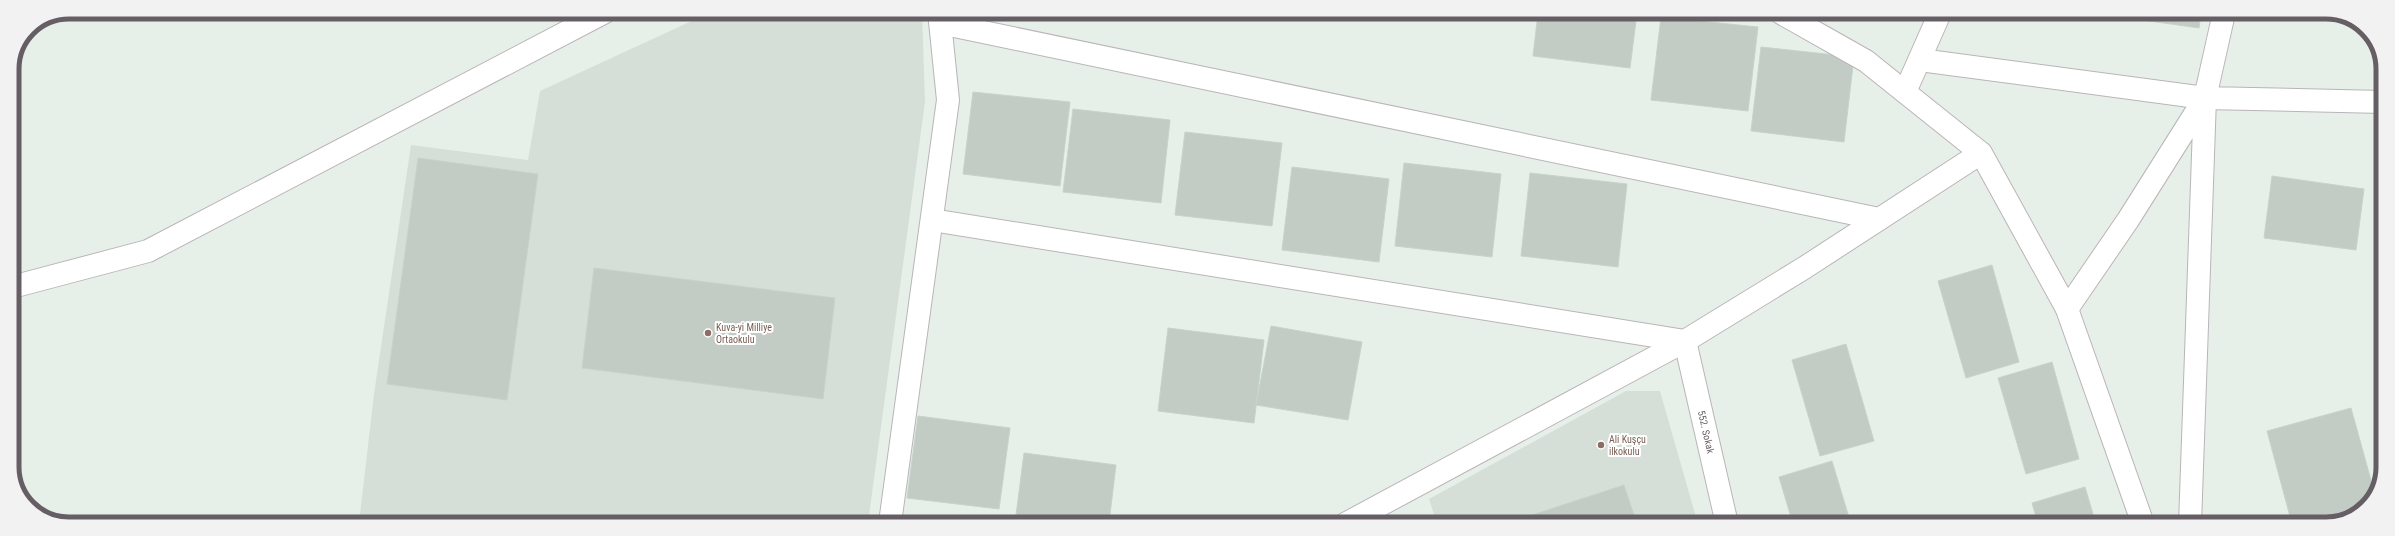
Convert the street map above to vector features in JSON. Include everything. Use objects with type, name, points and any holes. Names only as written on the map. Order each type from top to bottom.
[{"type":"street","points":[[19,286],[148,251],[592,19]]},
{"type":"street","points":[[891,517],[948,100],[939,19]]},
{"type":"street","points":[[944,19],[1878,219]]},
{"type":"street","points":[[1792,19],[1866,61],[1981,153],[2067,309],[2141,517]]},
{"type":"street","points":[[1905,92],[1937,19]]},
{"type":"street","points":[[2190,517],[2206,98],[2223,19]]},
{"type":"street","points":[[1920,60],[2206,98],[2376,102]]},
{"type":"street","points":[[2067,309],[2128,220],[2206,98]]},
{"type":"street","points":[[1358,517],[1685,341],[1804,268],[1981,153]]},
{"type":"street","points":[[932,220],[1685,341]]},
{"type":"street","name":"552. Sokak","points":[[1685,341],[1726,517]]},
{"type":"shaded area","points":[[696,19],[922,19],[925,102],[869,517],[360,517],[374,394],[411,145],[528,160],[540,91]]},
{"type":"shaded area","name":"Ali Kuşçu ilkokulu","points":[[1626,391],[1660,391],[1696,517],[1435,517],[1429,499]]},
{"type":"building","points":[[1537,19],[1636,19],[1630,68],[1533,56]]},
{"type":"building","points":[[1661,19],[1680,19],[1758,27],[1748,111],[1651,100]]},
{"type":"building","points":[[2135,19],[2200,19],[2199,28]]},
{"type":"building","points":[[1761,47],[1854,57],[1844,142],[1751,131]]},
{"type":"building","points":[[973,92],[1070,102],[1060,186],[963,174]]},
{"type":"building","points":[[1073,109],[1170,120],[1161,203],[1063,192]]},
{"type":"building","points":[[1185,132],[1282,143],[1272,226],[1175,215]]},
{"type":"building","points":[[418,158],[538,174],[507,400],[387,384]]},
{"type":"building","points":[[1404,163],[1501,174],[1492,257],[1395,246]]},
{"type":"building","points":[[1292,167],[1389,179],[1379,262],[1282,250]]},
{"type":"building","points":[[1530,173],[1627,184],[1618,267],[1521,256]]},
{"type":"building","points":[[2272,176],[2364,189],[2356,250],[2264,238]]},
{"type":"building","points":[[1992,265],[2019,362],[1966,378],[1938,281]]},
{"type":"building","name":"Kuva-yi Milliye Ortaokulu","points":[[594,268],[835,298],[823,399],[582,368]]},
{"type":"building","points":[[1271,326],[1362,342],[1348,420],[1256,405]]},
{"type":"building","points":[[1168,328],[1264,340],[1254,423],[1158,411]]},
{"type":"building","points":[[1846,344],[1874,441],[1820,456],[1792,360]]},
{"type":"building","points":[[2052,362],[2079,459],[2026,474],[1998,378]]},
{"type":"building","points":[[2351,408],[2372,485],[2368,495],[2357,507],[2333,517],[2290,517],[2267,431]]},
{"type":"building","points":[[918,416],[1010,428],[999,509],[907,498]]},
{"type":"building","points":[[1024,453],[1116,465],[1110,517],[1016,517]]},
{"type":"building","points":[[1832,461],[1849,517],[1791,517],[1779,477]]},
{"type":"building","points":[[1624,485],[1635,517],[1526,517]]},
{"type":"building","points":[[2085,487],[2094,517],[2036,517],[2032,503]]},
{"type":"place","name":"Kuva-yi Milliye Ortaokulu","points":[[708,333]]},
{"type":"place","name":"Ali Kuşçu ilkokulu","points":[[1601,445]]}]
